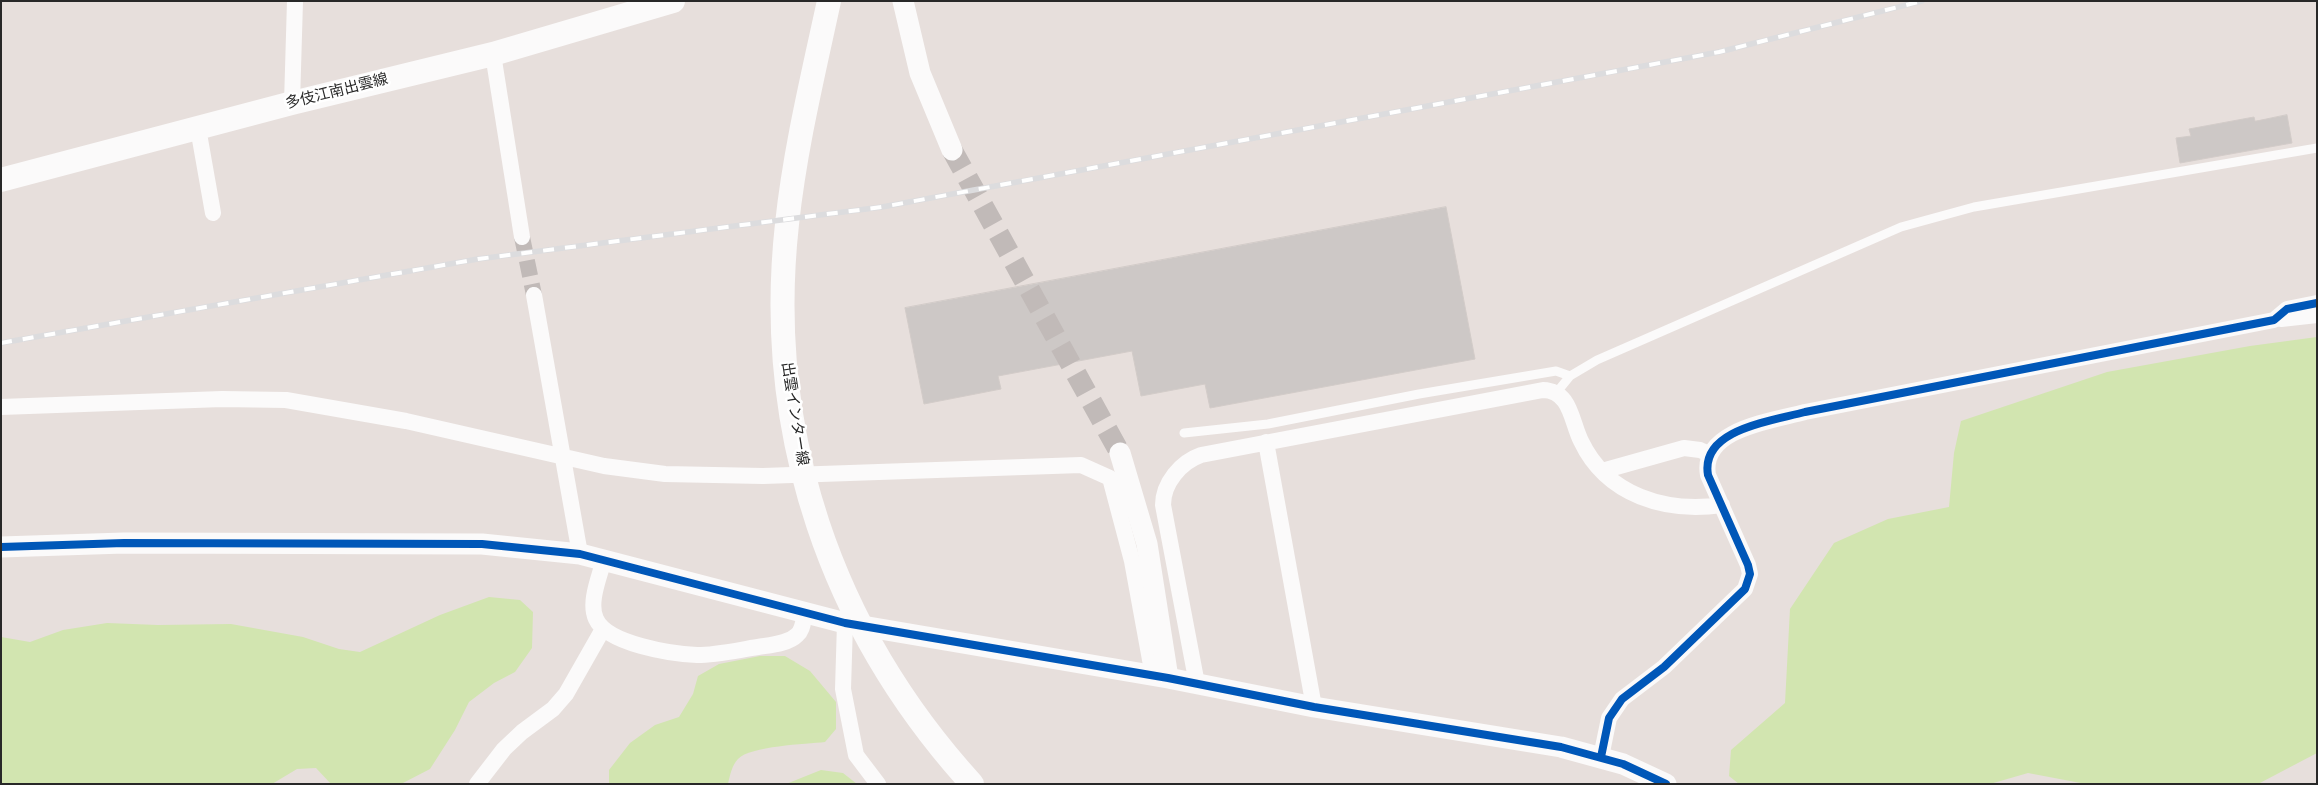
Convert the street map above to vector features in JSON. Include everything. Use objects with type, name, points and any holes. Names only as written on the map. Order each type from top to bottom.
[{"type":"main road","name":"多伎江南出雲線","points":[[1,180],[292,103],[493,54],[673,1]]},
{"type":"main road","name":"出雲インター線","points":[[829,1],[800,137],[786,224],[782,307],[787,389],[802,470],[832,566],[851,607],[896,686],[946,755],[972,784]]},
{"type":"street","points":[[292,103],[294,1]]},
{"type":"street","points":[[903,1],[920,73],[952,150]]},
{"type":"street","points":[[493,54],[522,237]]},
{"type":"street","points":[[198,128],[213,213]]},
{"type":"street","points":[[534,295],[580,554]]},
{"type":"street","points":[[2274,320],[2287,309],[2317,303]]},
{"type":"street","points":[[1601,757],[1609,718],[1622,699],[1664,666],[1745,589],[1750,574],[1748,565],[1708,475],[1709,454],[1715,444],[1724,438],[1740,431],[1805,412],[2274,320],[2317,315]]},
{"type":"street","points":[[1197,684],[1162,505],[1168,483],[1192,458],[1266,442],[1543,390],[1557,392],[1567,403],[1581,442],[1602,471],[1620,486],[1654,503],[1686,508],[1722,505]]},
{"type":"street","points":[[1,407],[222,399],[286,400],[406,421],[604,466],[665,474],[763,476],[1081,465],[1110,478],[1160,677]]},
{"type":"street","points":[[1266,442],[1314,707]]},
{"type":"street","points":[[1602,471],[1684,448],[1700,450],[1709,454]]},
{"type":"street","points":[[1120,452],[1147,544],[1160,677]]},
{"type":"street","points":[[1,548],[124,543],[482,544],[580,554],[845,623],[1160,677],[1314,707],[1560,747],[1601,757],[1645,772],[1666,784]]},
{"type":"street","points":[[604,559],[593,604],[596,620],[614,636],[654,649],[696,655],[786,642],[797,636],[801,630],[805,614]]},
{"type":"street","points":[[845,623],[843,689],[856,755],[878,784]]},
{"type":"street","points":[[476,784],[504,749],[522,732],[553,709],[566,694],[603,628]]},
{"type":"lane","points":[[1557,392],[1570,376],[1597,360],[1901,227],[1974,207],[2317,148]]},
{"type":"lane","points":[[1184,433],[1268,424],[1419,394],[1556,371],[1570,376]]},
{"type":"green space","points":[[2317,337],[2317,753],[2258,784],[2086,784],[2028,773],[1990,784],[1739,784],[1729,776],[1731,750],[1785,703],[1790,609],[1834,543],[1888,519],[1949,507],[1954,453],[1961,421],[2107,372],[2250,346]]},
{"type":"green space","points":[[489,597],[520,600],[533,612],[532,648],[515,672],[494,683],[469,702],[455,730],[430,769],[401,784],[331,784],[316,768],[297,769],[272,784],[1,784],[1,637],[30,642],[63,630],[107,623],[158,625],[231,624],[303,637],[339,649],[360,652],[440,615]]},
{"type":"green space","points":[[760,656],[785,656],[810,671],[836,702],[836,729],[825,742],[766,748],[744,755],[734,764],[728,784],[609,784],[609,770],[630,743],[655,725],[679,717],[693,694],[698,676],[719,664]]},
{"type":"green space","points":[[821,770],[843,773],[857,784],[786,784]]},
{"type":"building","points":[[2287,115],[2292,143],[2180,163],[2176,138],[2191,136],[2189,129],[2254,117],[2255,121]]},
{"type":"building","points":[[1446,207],[1475,359],[1210,408],[1205,384],[1141,396],[1132,351],[998,376],[1001,389],[924,404],[905,308]]},
{"type":"tunnel","points":[[952,150],[1120,453]]},
{"type":"tunnel","points":[[522,237],[534,295]]},
{"type":"railway","points":[[1,343],[478,259],[882,207],[1719,52],[1922,1]]},
{"type":"cycle path","points":[[1601,757],[1609,718],[1622,699],[1664,667],[1745,589],[1750,574],[1748,565],[1708,475],[1709,459],[1715,447],[1726,437],[1758,424],[1805,412],[2274,320],[2287,309],[2317,303]]},
{"type":"cycle path","points":[[1,547],[124,543],[482,544],[580,554],[845,623],[1168,678],[1314,707],[1561,747],[1623,764],[1666,784]]}]
